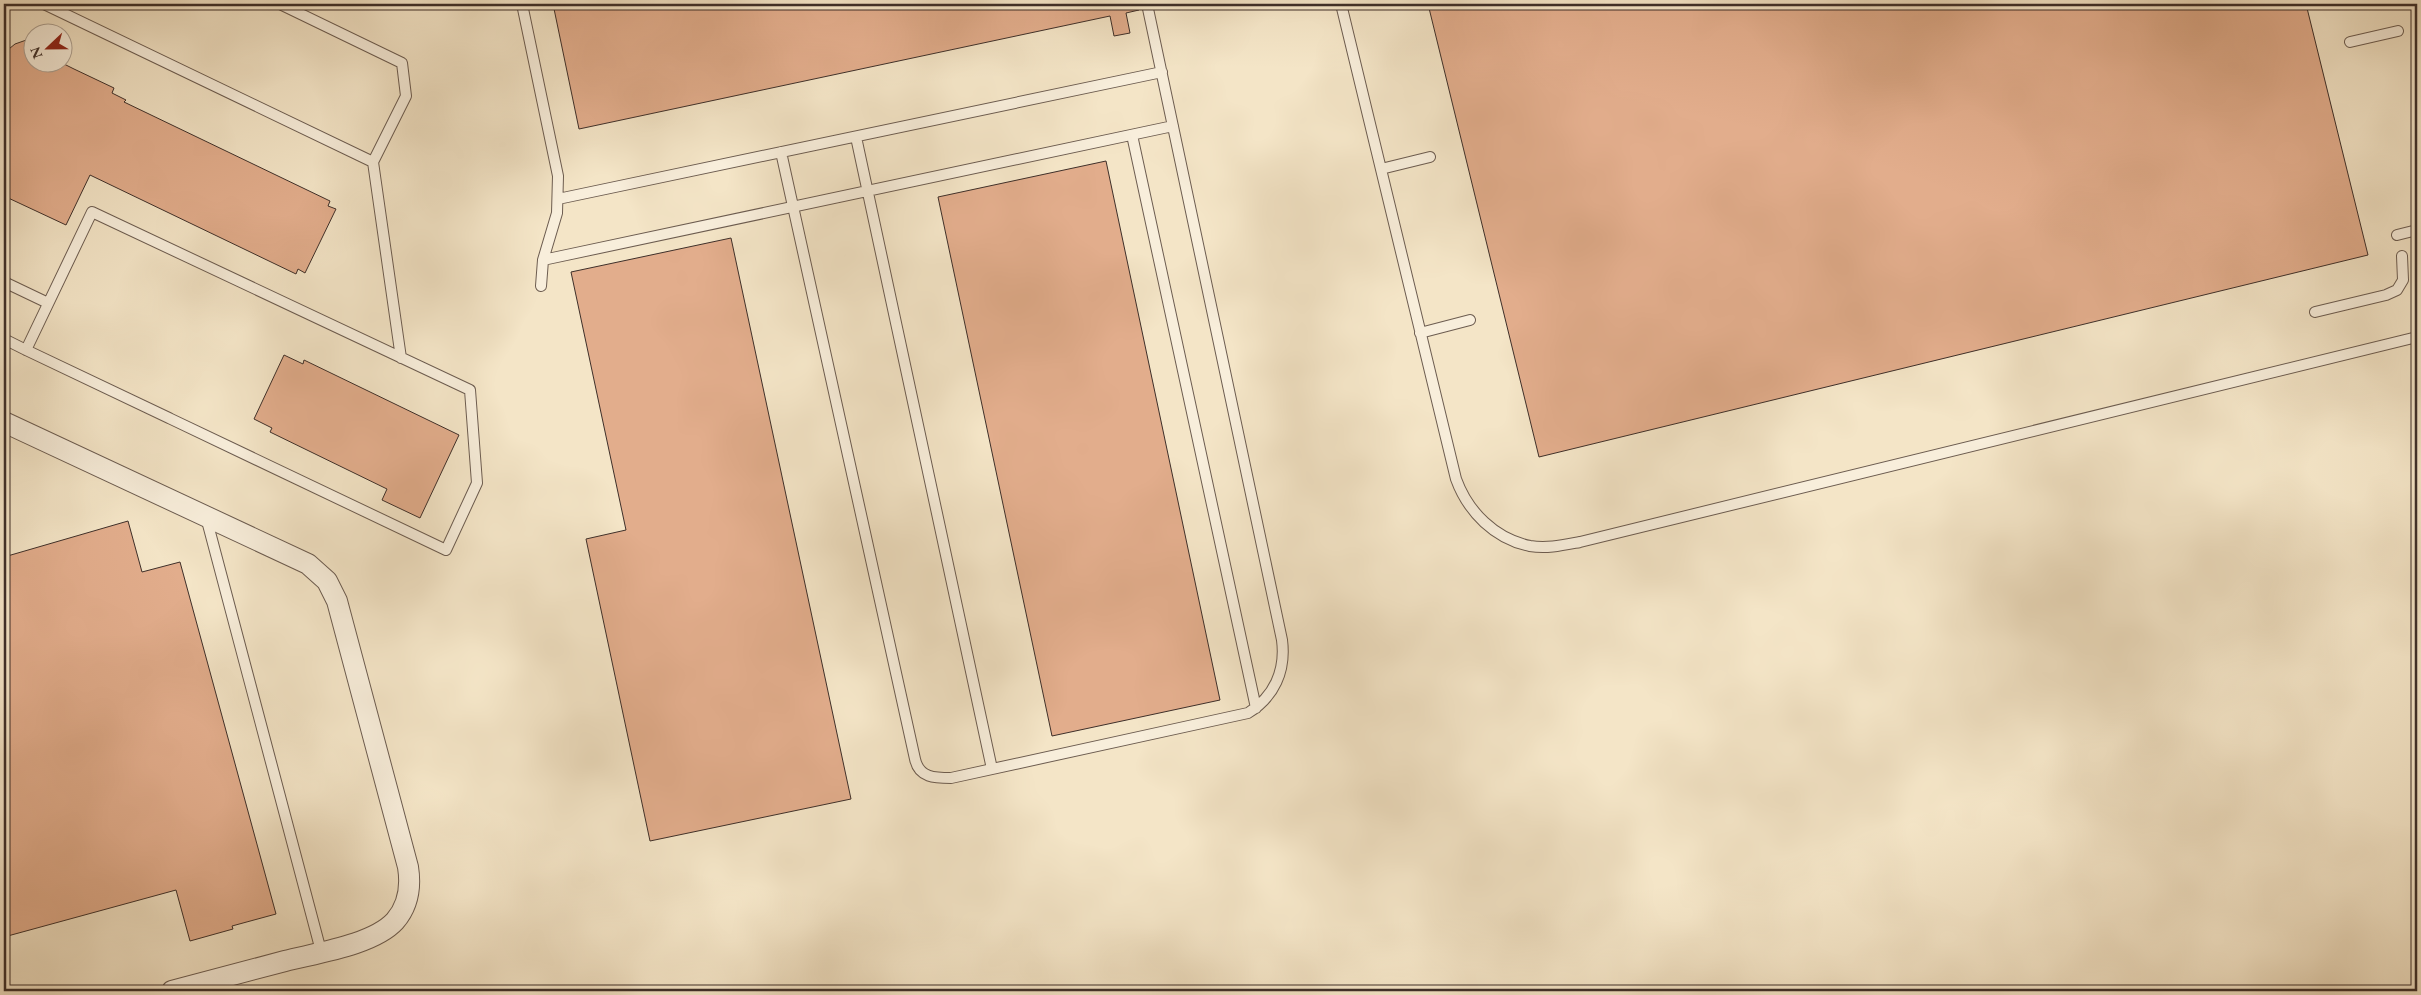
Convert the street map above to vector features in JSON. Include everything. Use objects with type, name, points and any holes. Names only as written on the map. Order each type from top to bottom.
[{"type":"street","points":[[4,422],[301,561],[318,572],[327,581],[337,601],[408,867],[409,887],[405,904],[395,920],[382,930],[355,942],[172,991]]},
{"type":"lane","points":[[44,4],[373,162]]},
{"type":"lane","points":[[280,4],[402,63],[406,96],[373,162],[401,358]]},
{"type":"lane","points":[[522,4],[556,160],[558,199],[552,231],[543,260],[541,286]]},
{"type":"lane","points":[[781,152],[916,765],[925,774],[937,778],[952,778],[1239,716],[1256,708],[1269,696],[1277,683],[1283,663],[1282,640],[1147,4]]},
{"type":"lane","points":[[1341,4],[1453,469],[1462,494],[1479,517],[1496,531],[1517,542],[1543,547],[1580,542],[2417,337]]},
{"type":"lane","points":[[2350,42],[2398,31]]},
{"type":"lane","points":[[558,199],[1162,72]]},
{"type":"lane","points":[[543,260],[1173,126]]},
{"type":"lane","points":[[1132,135],[1256,708]]},
{"type":"lane","points":[[856,137],[992,769]]},
{"type":"lane","points":[[1381,169],[1430,157]]},
{"type":"lane","points":[[4,339],[26,350],[446,550],[477,483],[470,390],[92,212],[26,350]]},
{"type":"lane","points":[[2397,235],[2417,230]]},
{"type":"lane","points":[[2315,312],[2393,292],[2403,280],[2402,256]]},
{"type":"lane","points":[[4,282],[48,303]]},
{"type":"lane","points":[[1420,333],[1470,320]]},
{"type":"lane","points":[[206,516],[321,951]]},
{"type":"building","points":[[553,4],[1138,4],[1139,10],[1126,13],[1130,33],[1114,36],[1110,16],[579,129]]},
{"type":"building","points":[[1428,4],[2306,4],[2368,255],[1539,457]]},
{"type":"building","points":[[22,42],[22,72],[72,72],[72,68],[114,88],[112,93],[126,100],[124,102],[330,201],[328,206],[336,209],[305,273],[298,269],[296,274],[90,175],[66,225],[4,196],[4,53],[15,44]]},
{"type":"building","points":[[1106,161],[1220,700],[1052,736],[938,197]]},
{"type":"building","points":[[731,238],[851,799],[650,841],[586,539],[626,530],[571,272]]},
{"type":"building","points":[[284,355],[303,364],[304,360],[459,435],[420,518],[382,500],[387,489],[270,432],[272,428],[254,419]]},
{"type":"building","points":[[128,521],[142,572],[180,562],[276,914],[232,926],[233,929],[190,941],[176,890],[4,937],[4,557]]}]
